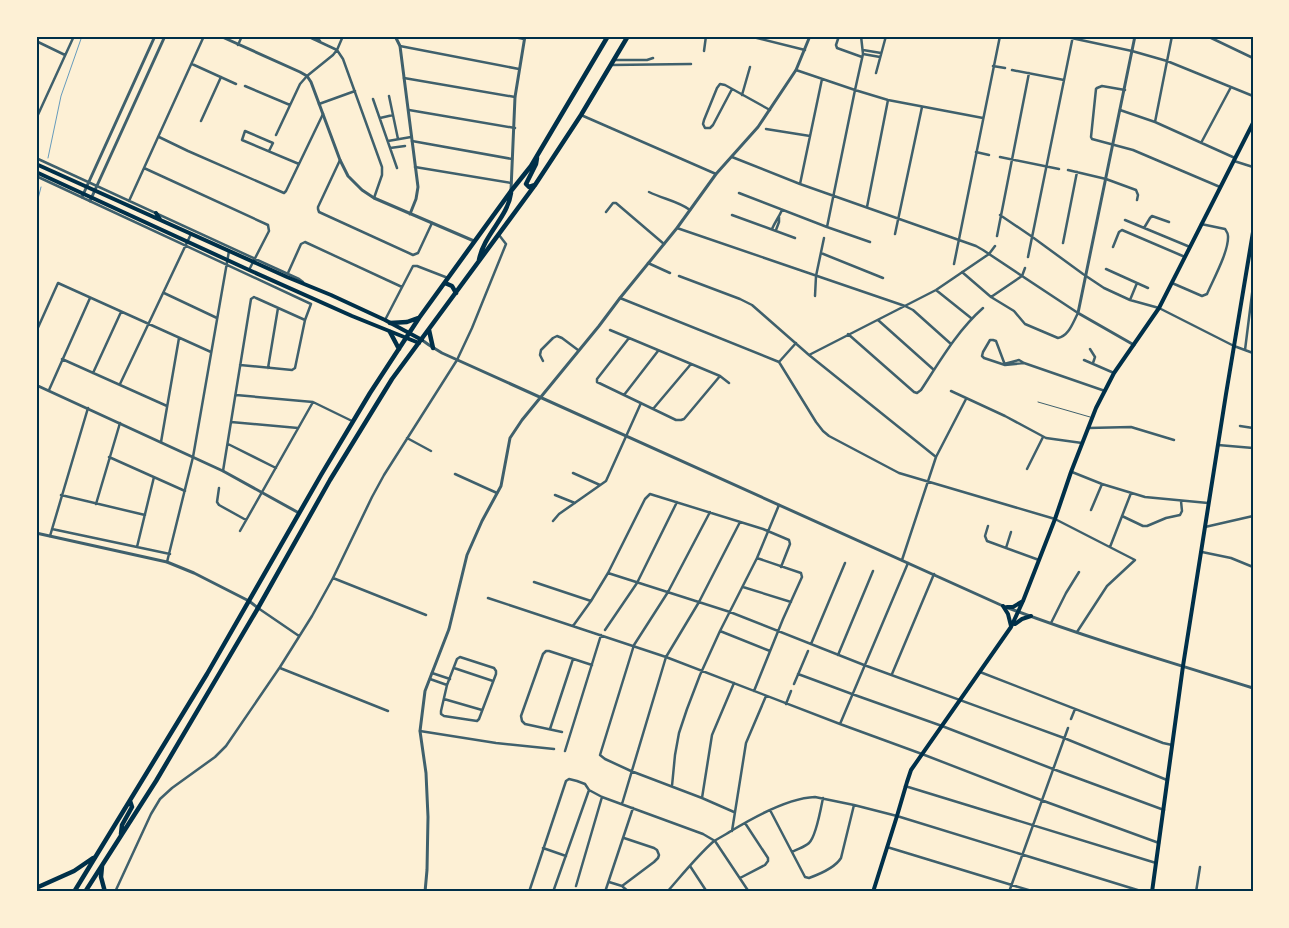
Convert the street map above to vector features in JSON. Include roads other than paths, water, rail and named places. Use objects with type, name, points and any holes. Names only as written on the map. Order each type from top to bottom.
[{"type":"main road","points":[[74,892],[193,697],[382,372],[448,278],[523,177],[608,36]]},
{"type":"main road","points":[[85,892],[156,781],[378,400],[535,185],[581,115],[628,36]]},
{"type":"main road","points":[[873,892],[911,770],[1011,627],[1023,602],[1092,417],[1114,373],[1159,308],[1253,123]]},
{"type":"main road","points":[[535,185],[528,187],[526,184],[536,164],[537,156]]},
{"type":"main road","points":[[36,164],[55,170],[228,251],[254,260],[306,285],[348,302],[410,333],[420,342]]},
{"type":"main road","points":[[38,175],[248,272],[315,298],[390,332],[420,342]]},
{"type":"main road","points":[[479,261],[484,243],[509,204],[511,191]]},
{"type":"main road","points":[[156,213],[162,221]]},
{"type":"main road","points":[[1152,892],[1204,527],[1253,232]]},
{"type":"main road","points":[[445,283],[452,286],[456,292]]},
{"type":"main road","points":[[344,312],[348,302]]},
{"type":"main road","points":[[387,322],[407,322],[420,318]]},
{"type":"main road","points":[[429,330],[431,347]]},
{"type":"main road","points":[[390,332],[399,350]]},
{"type":"main road","points":[[378,400],[373,398],[372,394],[382,372]]},
{"type":"main road","points":[[1011,627],[1005,606],[1013,607],[1023,602]]},
{"type":"main road","points":[[1011,627],[1016,622],[1031,616]]},
{"type":"main road","points":[[121,835],[122,825],[132,807],[130,801]]},
{"type":"main road","points":[[36,888],[74,871],[96,856]]},
{"type":"main road","points":[[102,864],[105,892]]},
{"type":"street","points":[[36,119],[74,36]]},
{"type":"street","points":[[83,195],[155,36]]},
{"type":"street","points":[[91,199],[165,36]]},
{"type":"street","points":[[129,201],[204,36]]},
{"type":"street","points":[[220,36],[307,76],[311,82],[340,160],[354,183],[374,198],[475,242]]},
{"type":"street","points":[[238,45],[242,36]]},
{"type":"street","points":[[307,36],[337,50],[343,59],[382,167],[382,175],[374,198]]},
{"type":"street","points":[[316,36],[321,42]]},
{"type":"street","points":[[276,135],[300,84],[337,50],[343,36]]},
{"type":"street","points":[[396,36],[400,46],[415,167],[417,193],[410,214]]},
{"type":"street","points":[[509,36],[524,38],[515,98],[511,191]]},
{"type":"street","points":[[704,51],[706,36]]},
{"type":"street","points":[[749,36],[805,50]]},
{"type":"street","points":[[425,892],[428,817],[426,772],[420,731],[426,691],[431,673],[449,629],[467,555],[482,521],[503,482],[507,453],[513,432],[540,396],[677,228],[716,174],[758,128],[796,70],[810,36]]},
{"type":"street","points":[[839,36],[837,48],[863,56],[881,55]]},
{"type":"street","points":[[827,228],[854,90],[863,56],[861,36]]},
{"type":"street","points":[[876,73],[886,36]]},
{"type":"street","points":[[954,264],[1000,36]]},
{"type":"street","points":[[1062,36],[1132,51],[1167,61],[1253,96]]},
{"type":"street","points":[[962,272],[991,297],[1014,311],[1027,326],[1058,338],[1067,333],[1078,313],[1135,36]]},
{"type":"street","points":[[1155,122],[1172,36]]},
{"type":"street","points":[[1207,36],[1253,58]]},
{"type":"street","points":[[1028,257],[1073,37]]},
{"type":"street","points":[[36,38],[65,55]]},
{"type":"street","points":[[400,46],[519,69]]},
{"type":"street","points":[[863,50],[881,55]]},
{"type":"street","points":[[613,62],[653,58]]},
{"type":"street","points":[[613,62],[691,64]]},
{"type":"street","points":[[192,64],[236,84]]},
{"type":"street","points":[[993,66],[1004,68]]},
{"type":"street","points":[[742,95],[750,67]]},
{"type":"street","points":[[796,70],[888,100],[983,118]]},
{"type":"street","points":[[1012,70],[1064,80]]},
{"type":"street","points":[[997,236],[1029,74]]},
{"type":"street","points":[[201,121],[221,77]]},
{"type":"street","points":[[404,78],[515,98]]},
{"type":"street","points":[[800,184],[822,79]]},
{"type":"street","points":[[732,89],[713,125],[710,128],[705,128],[704,120],[720,84],[732,89],[770,110]]},
{"type":"street","points":[[245,86],[290,106]]},
{"type":"street","points":[[1124,90],[1102,86],[1097,88],[1095,91],[1091,138],[1095,141],[1133,150],[1220,187]]},
{"type":"street","points":[[1200,143],[1231,87]]},
{"type":"street","points":[[319,104],[355,91]]},
{"type":"street","points":[[388,96],[398,139]]},
{"type":"street","points":[[373,99],[397,168]]},
{"type":"street","points":[[867,207],[888,100]]},
{"type":"street","points":[[895,234],[922,107]]},
{"type":"street","points":[[409,110],[514,128]]},
{"type":"street","points":[[1120,110],[1155,122],[1253,166]]},
{"type":"street","points":[[159,137],[284,193],[323,113]]},
{"type":"street","points":[[380,118],[392,115]]},
{"type":"street","points":[[581,115],[716,174]]},
{"type":"street","points":[[766,129],[810,136]]},
{"type":"street","points":[[269,151],[273,143],[245,132],[242,140],[299,164]]},
{"type":"street","points":[[388,142],[398,139],[412,139],[512,159]]},
{"type":"street","points":[[390,148],[405,146]]},
{"type":"street","points":[[976,152],[989,155]]},
{"type":"street","points":[[732,157],[800,184],[976,246],[1078,313],[1134,345]]},
{"type":"street","points":[[1000,157],[1059,169]]},
{"type":"street","points":[[36,158],[55,170]]},
{"type":"street","points":[[340,160],[318,209],[322,213],[412,254],[417,254],[432,223]]},
{"type":"street","points":[[415,167],[511,183]]},
{"type":"street","points":[[144,168],[269,226],[269,231],[248,272],[312,304]]},
{"type":"street","points":[[1068,170],[1106,178],[1136,190],[1137,200]]},
{"type":"street","points":[[1062,243],[1077,172]]},
{"type":"street","points":[[95,188],[129,201],[254,260],[288,273],[306,285]]},
{"type":"street","points":[[649,192],[690,210]]},
{"type":"street","points":[[739,193],[827,228],[870,242]]},
{"type":"street","points":[[606,212],[613,203],[616,203],[664,244]]},
{"type":"street","points":[[774,230],[779,222],[778,217],[782,210]]},
{"type":"street","points":[[732,215],[795,238]]},
{"type":"street","points":[[1000,215],[1104,288],[1130,300],[1159,308],[1234,346],[1253,353]]},
{"type":"street","points":[[1144,228],[1152,216],[1169,222]]},
{"type":"street","points":[[1125,220],[1190,247]]},
{"type":"street","points":[[1172,282],[1202,296],[1207,294],[1224,253],[1228,234],[1225,229],[1201,224]]},
{"type":"street","points":[[677,228],[905,306],[913,310],[951,344]]},
{"type":"street","points":[[1113,247],[1119,232],[1122,230],[1185,257]]},
{"type":"street","points":[[120,384],[191,234]]},
{"type":"street","points":[[115,892],[151,814],[160,799],[215,757],[226,746],[280,668],[333,578],[372,497],[457,360],[506,244],[498,235]]},
{"type":"street","points":[[815,296],[816,276],[824,238]]},
{"type":"street","points":[[288,273],[301,244],[306,242],[402,287]]},
{"type":"street","points":[[809,355],[936,290],[989,254],[995,246]]},
{"type":"street","points":[[167,562],[193,457],[228,251]]},
{"type":"street","points":[[821,254],[883,278]]},
{"type":"street","points":[[648,263],[670,273]]},
{"type":"street","points":[[387,322],[402,287],[414,266],[448,278]]},
{"type":"street","points":[[991,297],[1022,276],[1025,268]]},
{"type":"street","points":[[1106,269],[1148,288]]},
{"type":"street","points":[[680,276],[746,302],[757,309],[809,355],[936,457]]},
{"type":"street","points":[[36,332],[58,283],[211,352]]},
{"type":"street","points":[[1130,300],[1137,283]]},
{"type":"street","points":[[1245,350],[1253,286]]},
{"type":"street","points":[[936,290],[971,318]]},
{"type":"street","points":[[163,293],[217,318]]},
{"type":"street","points":[[223,471],[252,298],[255,297],[305,320]]},
{"type":"street","points":[[48,390],[90,298]]},
{"type":"street","points":[[240,365],[292,370],[295,368],[297,366],[305,320],[315,298]]},
{"type":"street","points":[[620,298],[779,362],[816,422],[829,436],[899,473],[1055,519],[1135,560],[1106,586],[1077,632]]},
{"type":"street","points":[[268,368],[278,307]]},
{"type":"street","points":[[848,334],[917,393],[971,318],[983,308]]},
{"type":"street","points":[[93,373],[121,312]]},
{"type":"street","points":[[878,320],[934,370]]},
{"type":"street","points":[[610,330],[720,376],[729,382]]},
{"type":"street","points":[[543,361],[540,355],[541,350],[557,336],[578,350]]},
{"type":"street","points":[[161,442],[179,338]]},
{"type":"street","points":[[629,338],[597,379],[597,382],[676,420],[684,419],[720,376]]},
{"type":"street","points":[[1004,364],[996,341],[990,340],[983,352],[982,356],[984,358],[1004,364],[1021,360],[1024,363],[1105,391]]},
{"type":"street","points":[[420,342],[1018,612],[1253,688]]},
{"type":"street","points":[[779,362],[796,343]]},
{"type":"street","points":[[1090,349],[1095,358],[1093,363]]},
{"type":"street","points":[[624,395],[659,350]]},
{"type":"street","points":[[62,359],[166,406]]},
{"type":"street","points":[[1084,360],[1114,373]]},
{"type":"street","points":[[653,408],[691,364]]},
{"type":"street","points":[[36,384],[223,471],[299,514]]},
{"type":"street","points":[[951,391],[1005,416],[1043,437],[1082,443]]},
{"type":"street","points":[[236,395],[313,402],[352,421]]},
{"type":"street","points":[[902,560],[936,457],[966,398]]},
{"type":"street","points":[[240,531],[313,402]]},
{"type":"street","points":[[553,521],[559,514],[608,478],[641,403]]},
{"type":"street","points":[[50,536],[88,408]]},
{"type":"street","points":[[231,422],[298,428]]},
{"type":"street","points":[[96,504],[120,423]]},
{"type":"street","points":[[1240,426],[1253,428]]},
{"type":"street","points":[[1088,428],[1131,427],[1174,440]]},
{"type":"street","points":[[1027,469],[1043,437]]},
{"type":"street","points":[[407,438],[431,451]]},
{"type":"street","points":[[228,444],[276,468]]},
{"type":"street","points":[[1218,445],[1253,448]]},
{"type":"street","points":[[109,457],[185,490]]},
{"type":"street","points":[[1071,472],[1102,484],[1153,499],[1208,504]]},
{"type":"street","points":[[573,473],[600,485]]},
{"type":"street","points":[[455,474],[498,494]]},
{"type":"street","points":[[137,547],[154,477]]},
{"type":"street","points":[[1091,510],[1102,484]]},
{"type":"street","points":[[219,488],[217,502],[219,505],[246,520]]},
{"type":"street","points":[[1110,547],[1131,493]]},
{"type":"street","points":[[573,626],[608,573],[648,495],[652,494],[763,529],[790,541],[782,567]]},
{"type":"street","points":[[555,495],[575,503]]},
{"type":"street","points":[[61,496],[145,515]]},
{"type":"street","points":[[1122,516],[1147,526],[1182,514],[1181,501]]},
{"type":"street","points":[[605,630],[637,582],[677,502]]},
{"type":"street","points":[[672,786],[678,733],[687,709],[720,631],[757,558],[779,504]]},
{"type":"street","points":[[710,512],[668,592],[634,645],[600,755],[631,771],[734,812]]},
{"type":"street","points":[[1204,527],[1253,516]]},
{"type":"street","points":[[622,804],[666,657],[698,602],[740,522]]},
{"type":"street","points":[[988,526],[985,536],[986,540],[1038,560]]},
{"type":"street","points":[[52,528],[170,554]]},
{"type":"street","points":[[36,532],[167,562],[194,573],[248,602],[299,636]]},
{"type":"street","points":[[1006,548],[1011,532]]},
{"type":"street","points":[[1201,552],[1231,558],[1253,566]]},
{"type":"street","points":[[754,691],[802,577],[801,574],[757,558]]},
{"type":"street","points":[[840,724],[908,562]]},
{"type":"street","points":[[811,644],[845,563]]},
{"type":"street","points":[[838,655],[873,571]]},
{"type":"street","points":[[1051,623],[1079,572]]},
{"type":"street","points":[[608,573],[730,612],[864,665],[1064,738],[1168,780]]},
{"type":"street","points":[[891,675],[934,574]]},
{"type":"street","points":[[333,578],[426,615]]},
{"type":"street","points":[[534,582],[591,601]]},
{"type":"street","points":[[743,587],[791,602]]},
{"type":"street","points":[[488,598],[634,645],[786,704],[1159,843]]},
{"type":"street","points":[[720,631],[770,651]]},
{"type":"street","points":[[565,750],[601,635]]},
{"type":"street","points":[[562,732],[525,724],[522,721],[521,716],[542,656],[546,651],[549,651],[592,665]]},
{"type":"street","points":[[794,684],[808,651]]},
{"type":"street","points":[[462,657],[495,669],[496,673],[477,721],[443,716],[441,713],[447,684],[454,668],[458,658],[462,657]]},
{"type":"street","points":[[550,729],[573,659]]},
{"type":"street","points":[[280,668],[388,711]]},
{"type":"street","points":[[454,668],[493,681]]},
{"type":"street","points":[[980,672],[1172,745]]},
{"type":"street","points":[[431,673],[450,679]]},
{"type":"street","points":[[798,674],[1164,810]]},
{"type":"street","points":[[429,679],[447,684]]},
{"type":"street","points":[[702,798],[712,735],[734,683]]},
{"type":"street","points":[[786,704],[791,691]]},
{"type":"street","points":[[732,831],[746,743],[766,696]]},
{"type":"street","points":[[444,699],[482,710]]},
{"type":"street","points":[[1071,719],[1075,709]]},
{"type":"street","points":[[1009,892],[1068,728]]},
{"type":"street","points":[[420,731],[554,750]]},
{"type":"street","points":[[528,892],[567,780],[577,781],[602,797],[703,834],[715,841],[749,892]]},
{"type":"street","points":[[906,786],[1156,863]]},
{"type":"street","points":[[553,892],[589,790]]},
{"type":"street","points":[[576,886],[602,797]]},
{"type":"street","points":[[667,892],[715,841],[770,810],[809,797],[824,798],[897,816],[1144,892]]},
{"type":"street","points":[[792,852],[808,845],[810,842],[824,798]]},
{"type":"street","points":[[770,810],[806,876],[811,878],[839,862],[854,805]]},
{"type":"street","points":[[605,892],[633,808]]},
{"type":"street","points":[[740,878],[765,865],[768,861],[768,858],[744,823]]},
{"type":"street","points":[[622,886],[654,862],[659,855],[654,848],[624,838]]},
{"type":"street","points":[[888,847],[1035,892]]},
{"type":"street","points":[[543,848],[566,856]]},
{"type":"street","points":[[690,866],[707,892]]},
{"type":"street","points":[[1196,892],[1200,867]]},
{"type":"street","points":[[608,882],[622,886],[629,892]]},
{"type":"lane","points":[[1038,402],[1092,417]]},
{"type":"waterway","points":[[48,158],[61,96],[82,36]]},
{"type":"waterway","points":[[36,207],[41,187]]}]
